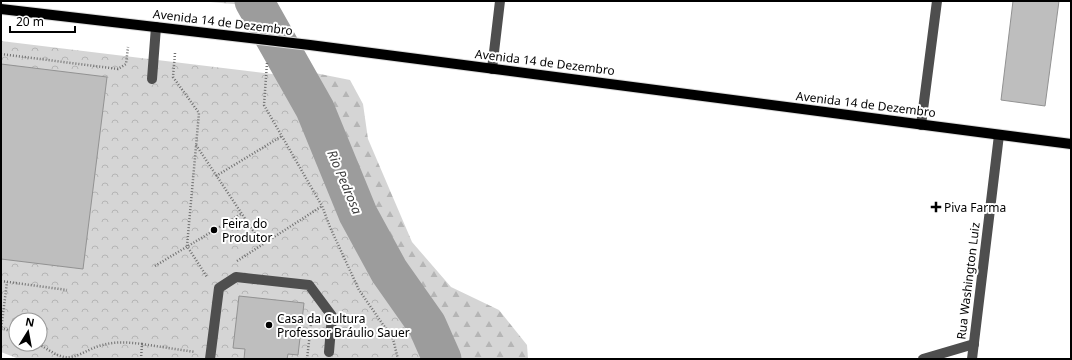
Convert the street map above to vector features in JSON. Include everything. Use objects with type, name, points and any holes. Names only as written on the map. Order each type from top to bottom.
[{"type":"main road","name":"Avenida 14 de Dezembro","points":[[1,9],[310,45],[1071,144]]},
{"type":"main road","name":"Avenida 14 de Dezembro","points":[[1,12],[15,10]]},
{"type":"street","points":[[492,69],[500,1]]},
{"type":"street","points":[[921,125],[937,1]]},
{"type":"street","points":[[152,79],[156,27]]},
{"type":"street","name":"Rua Washington Luiz","points":[[972,359],[999,135]]},
{"type":"street","points":[[210,359],[219,288],[236,277],[309,285],[332,316],[329,352]]},
{"type":"street","points":[[923,359],[974,344]]},
{"type":"path","points":[[1,54],[118,69],[126,64],[128,47]]},
{"type":"path","points":[[175,53],[173,77],[199,113],[187,246],[208,279],[214,275]]},
{"type":"path","points":[[267,63],[264,105],[322,206],[359,290],[393,339],[398,359]]},
{"type":"path","points":[[216,176],[282,136]]},
{"type":"path","points":[[196,145],[262,244]]},
{"type":"path","points":[[232,264],[322,206]]},
{"type":"path","points":[[155,266],[241,214]]},
{"type":"path","points":[[1,282],[67,290]]},
{"type":"path","points":[[1,329],[7,282]]},
{"type":"path","points":[[307,359],[312,314]]},
{"type":"path","points":[[48,349],[65,358],[98,346],[122,342],[199,352]]},
{"type":"path","points":[[140,359],[142,344]]},
{"type":"green space","points":[[199,1],[279,1],[269,7]]},
{"type":"green space","points":[[1,41],[288,76],[308,109],[350,217],[380,272],[420,330],[434,359],[19,359],[1,352]]},
{"type":"green space","points":[[300,70],[350,80],[363,104],[368,139],[412,242],[451,287],[499,310],[527,345],[528,359],[418,359],[274,74]]},
{"type":"building","points":[[1013,1],[1059,1],[1045,106],[1001,100]]},
{"type":"building","points":[[1,64],[107,77],[83,269],[1,259]]},
{"type":"building","name":"Casa da Cultura Professor Bráulio Sauer","points":[[239,296],[304,303],[298,355],[288,354],[287,359],[244,359],[245,349],[233,348]]},
{"type":"waterway","name":"Rio Pedrosa","points":[[254,1],[315,109],[358,214],[389,271],[427,325],[442,359]]},
{"type":"place","name":"Piva Farma","points":[[936,207]]},
{"type":"place","name":"Feira do Produtor","points":[[214,230]]},
{"type":"place","name":"Casa da Cultura Professor Bráulio Sauer","points":[[269,325]]}]
